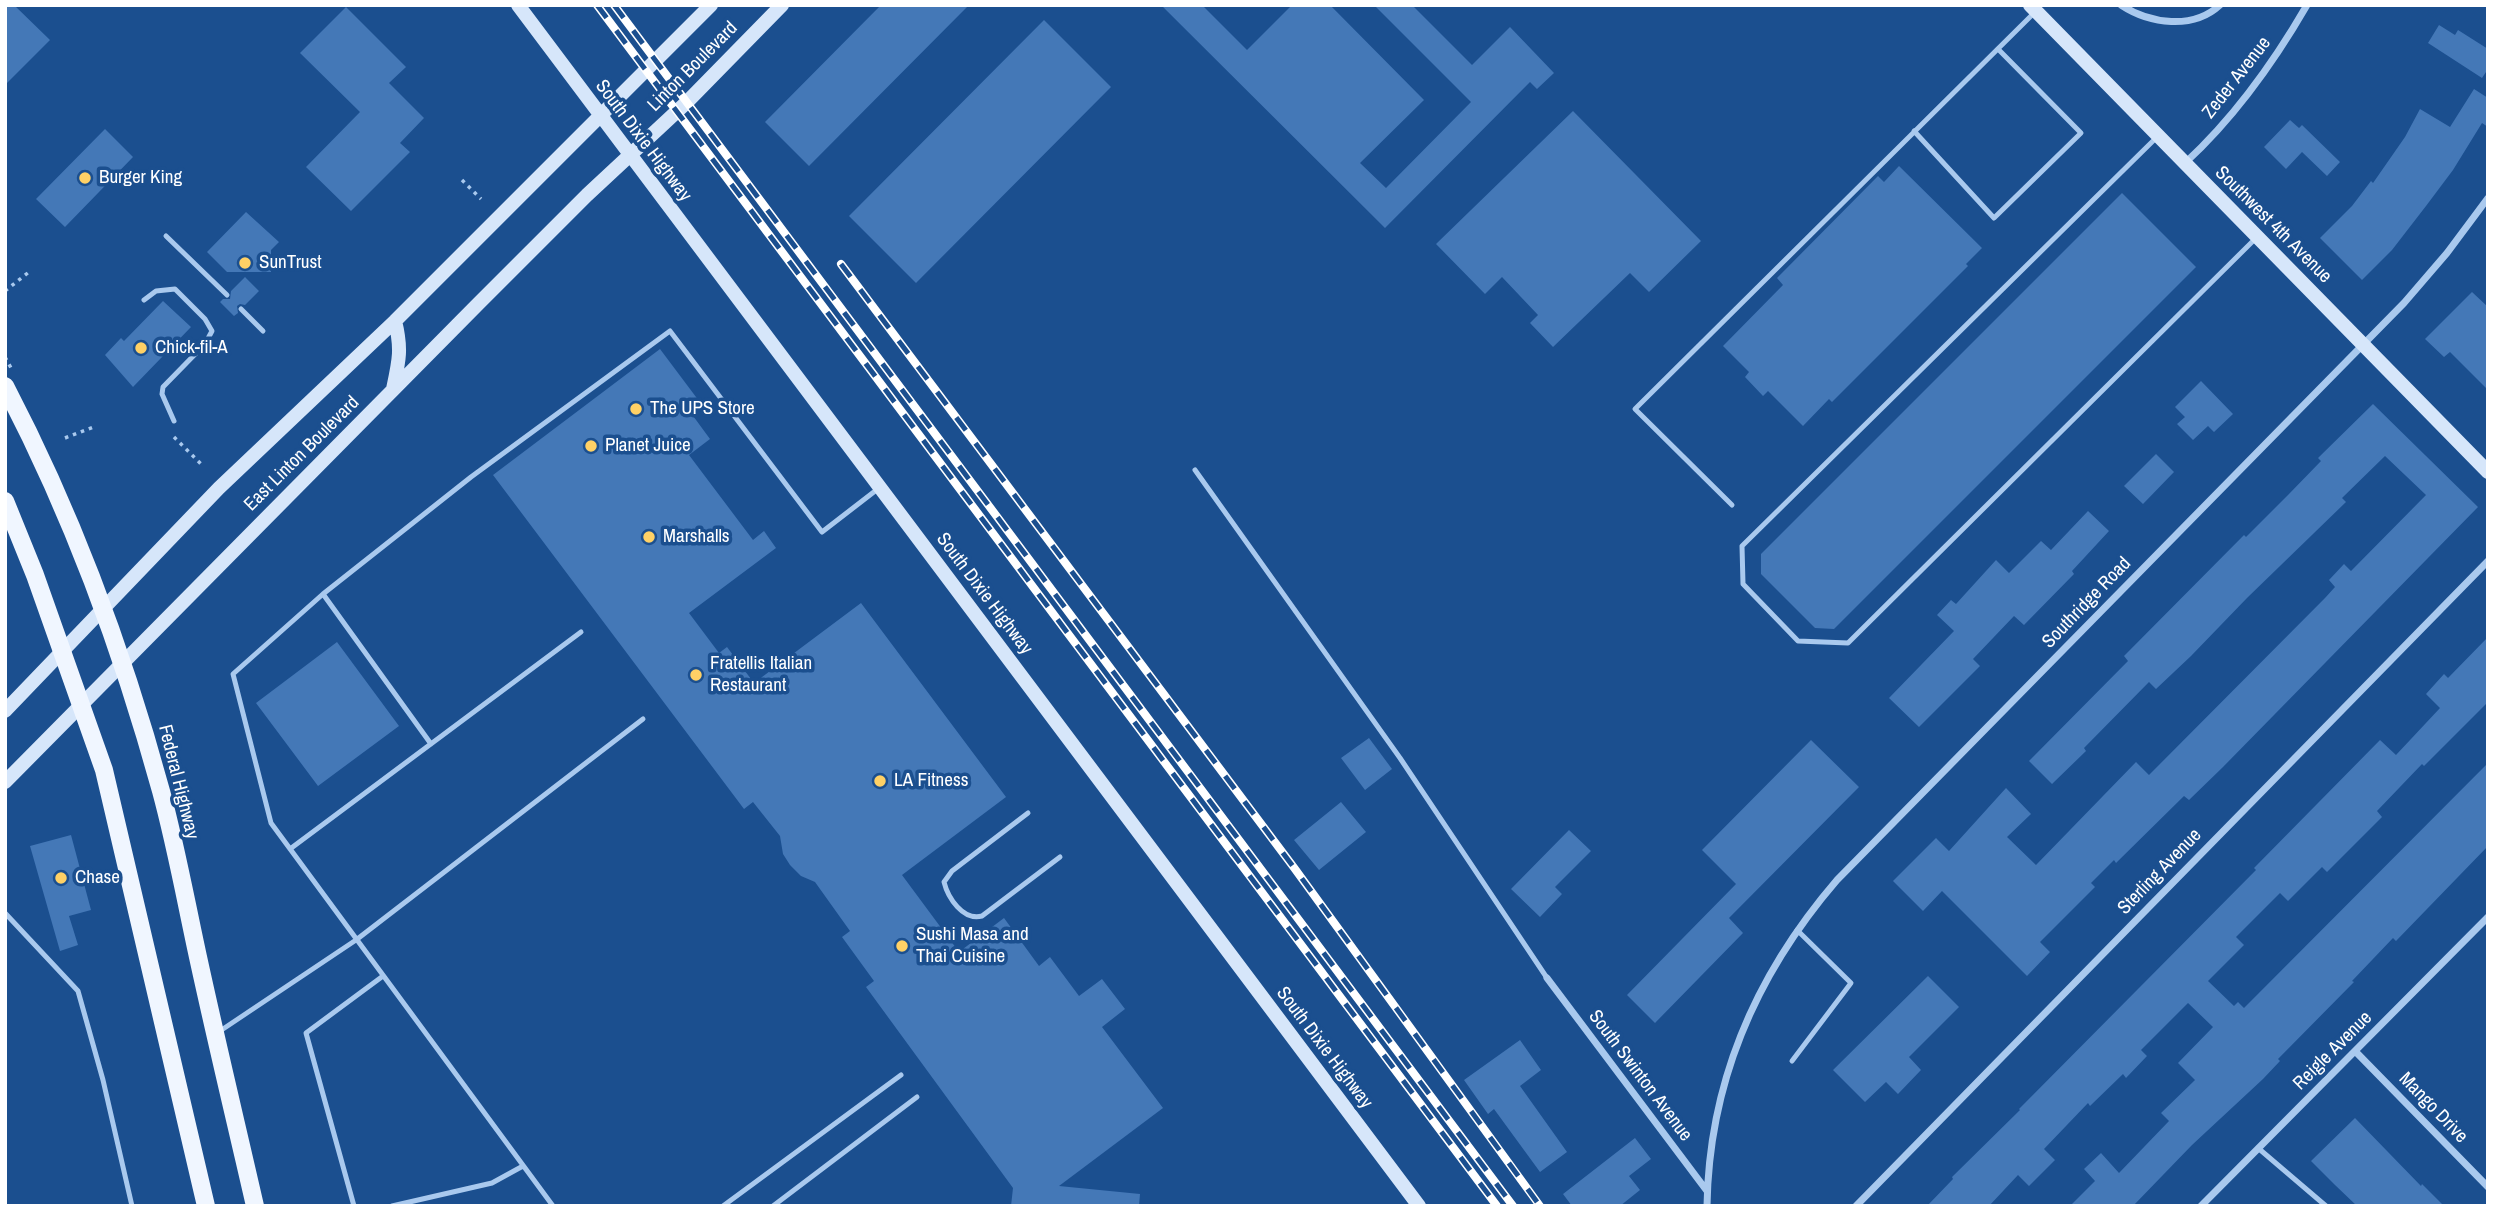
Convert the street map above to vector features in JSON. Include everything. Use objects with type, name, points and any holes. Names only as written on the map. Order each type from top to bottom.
[{"type":"main road","name":"South Dixie Highway","points":[[518,5],[1419,1206]]},
{"type":"main road","name":"Linton Boulevard","points":[[601,116],[711,5]]},
{"type":"main road","name":"Linton Boulevard","points":[[630,155],[687,102],[782,5]]},
{"type":"main road","name":"Southwest 4th Avenue","points":[[2033,8],[2488,472]]},
{"type":"main road","name":"East Linton Boulevard","points":[[5,711],[219,488],[395,321],[601,116]]},
{"type":"main road","name":"East Linton Boulevard","points":[[5,782],[587,195],[630,155]]},
{"type":"main road","points":[[393,390],[400,342],[395,321]]},
{"type":"main road","name":"Federal Highway","points":[[5,386],[48,475],[103,607],[122,663],[162,795],[255,1206]]},
{"type":"main road","points":[[5,502],[35,575],[104,770],[206,1206]]},
{"type":"street","points":[[2121,5],[2155,21],[2189,21],[2214,11],[2220,5]]},
{"type":"street","name":"Zeder Avenue","points":[[2184,163],[2235,110],[2288,39],[2307,5]]},
{"type":"street","name":"Southridge Road","points":[[1736,1048],[1763,984],[1797,930],[1837,880],[2404,303],[2447,253],[2488,198]]},
{"type":"street","name":"Sterling Avenue","points":[[1856,1206],[2488,561]]},
{"type":"street","name":"Reigle Avenue","points":[[2201,1206],[2488,918]]},
{"type":"street","name":"South Swinton Avenue","points":[[1546,978],[1707,1192]]},
{"type":"street","name":"South Swinton Avenue","points":[[1707,1206],[1715,1122],[1723,1086],[1736,1048]]},
{"type":"street","name":"Mango Drive","points":[[2355,1051],[2488,1187]]},
{"type":"lane","points":[[1732,505],[1635,409],[1998,49],[2033,8]]},
{"type":"lane","points":[[1914,131],[1994,218],[2081,133],[1998,49]]},
{"type":"lane","points":[[2158,136],[1742,546],[1743,584],[1798,641],[1848,643],[2257,237]]},
{"type":"lane","points":[[166,236],[227,295]]},
{"type":"lane","points":[[144,300],[156,291],[175,289],[205,319],[212,331],[205,344],[163,387],[162,394],[174,421]]},
{"type":"lane","points":[[241,309],[263,331]]},
{"type":"lane","points":[[552,1206],[271,823],[233,674],[323,594],[471,477],[670,331],[822,531],[880,487]]},
{"type":"lane","points":[[1195,471],[1400,758],[1546,978]]},
{"type":"lane","points":[[323,594],[432,744]]},
{"type":"lane","points":[[290,849],[581,632]]},
{"type":"lane","points":[[215,1035],[356,940],[643,719]]},
{"type":"lane","points":[[1028,813],[952,871],[944,882],[946,891],[965,915],[973,918],[982,916],[1060,857]]},
{"type":"lane","points":[[5,913],[78,991],[103,1080],[132,1206]]},
{"type":"lane","points":[[1791,1061],[1851,983],[1797,930]]},
{"type":"lane","points":[[354,1206],[306,1033],[383,976]]},
{"type":"lane","points":[[723,1206],[901,1075]]},
{"type":"lane","points":[[773,1206],[917,1097]]},
{"type":"lane","points":[[2258,1148],[2326,1206]]},
{"type":"lane","points":[[392,1206],[492,1183],[523,1166]]},
{"type":"path","points":[[463,180],[481,199]]},
{"type":"path","points":[[5,290],[29,272]]},
{"type":"path","points":[[65,438],[96,426]]},
{"type":"path","points":[[174,437],[201,464]]},
{"type":"building","points":[[5,5],[14,5],[50,40],[5,85]]},
{"type":"building","points":[[881,5],[969,5],[809,166],[765,122]]},
{"type":"building","points":[[1161,5],[1202,5],[1247,50],[1292,5],[1330,5],[1424,100],[1360,163],[1386,188],[1471,102],[1374,5],[1412,5],[1472,65],[1510,27],[1554,73],[1537,89],[1530,82],[1385,228]]},
{"type":"building","points":[[346,7],[406,67],[389,83],[424,118],[400,143],[410,152],[351,211],[306,167],[360,112],[300,53]]},
{"type":"building","points":[[1044,20],[1111,87],[916,283],[849,216]]},
{"type":"building","points":[[2439,25],[2455,35],[2458,30],[2488,49],[2488,69],[2482,78],[2428,43]]},
{"type":"building","points":[[2474,89],[2488,98],[2488,127],[2482,123],[2453,170],[2426,206],[2392,250],[2362,280],[2320,238],[2352,206],[2371,181],[2373,183],[2405,137],[2420,109],[2450,127]]},
{"type":"building","points":[[1573,111],[1701,241],[1649,292],[1630,273],[1553,347],[1530,323],[1538,315],[1502,277],[1485,294],[1436,244]]},
{"type":"building","points":[[2290,120],[2299,128],[2302,125],[2340,162],[2327,176],[2302,152],[2286,169],[2264,147]]},
{"type":"building","name":"Burger King","points":[[105,129],[133,157],[65,227],[36,199]]},
{"type":"building","points":[[1899,166],[1982,248],[1966,264],[1968,266],[1832,402],[1829,399],[1803,426],[1768,391],[1763,396],[1745,377],[1749,372],[1723,346],[1783,285],[1777,278],[1878,176],[1884,182]]},
{"type":"building","points":[[2122,193],[2196,267],[1834,629],[1815,628],[1761,574],[1761,554]]},
{"type":"building","name":"SunTrust","points":[[246,212],[279,242],[271,250],[271,272],[227,272],[207,252]]},
{"type":"building","points":[[245,277],[259,291],[245,305],[237,306],[238,313],[234,316],[220,302],[230,299],[231,291]]},
{"type":"building","points":[[2472,292],[2488,307],[2488,390],[2450,352],[2444,357],[2425,339]]},
{"type":"building","name":"Chick-fil-A","points":[[163,301],[191,327],[133,387],[105,355],[121,338],[124,341]]},
{"type":"building","points":[[660,349],[699,401],[688,409],[710,439],[689,455],[753,540],[764,531],[776,548],[689,613],[719,653],[727,647],[754,683],[861,603],[1006,797],[902,875],[959,952],[1004,918],[1039,966],[1050,957],[1079,996],[1102,979],[1125,1009],[1102,1027],[1163,1108],[1059,1186],[1140,1194],[1139,1206],[1011,1206],[1013,1188],[866,987],[874,981],[842,937],[850,931],[815,882],[801,876],[790,865],[783,854],[780,836],[753,802],[744,809],[493,475]]},
{"type":"building","points":[[2201,381],[2233,414],[2214,432],[2208,426],[2193,440],[2177,424],[2185,417],[2175,407]]},
{"type":"building","points":[[2373,404],[2478,507],[2223,767],[2189,800],[2184,796],[2116,863],[2114,860],[2091,883],[2095,887],[2040,942],[2050,952],[2027,976],[1942,891],[1923,911],[1893,881],[1936,838],[1949,851],[2006,788],[2031,814],[2007,837],[2036,865],[2136,762],[2149,775],[2325,598],[2335,587],[2329,580],[2344,564],[2351,571],[2426,495],[2385,456],[2342,498],[2346,502],[2191,656],[2156,689],[2149,682],[2052,784],[2029,761],[2128,661],[2124,656],[2244,535],[2246,537],[2288,495],[2321,461],[2318,458]]},
{"type":"building","points":[[2156,454],[2174,472],[2143,504],[2124,486]]},
{"type":"building","points":[[2088,511],[2109,531],[2072,571],[2074,574],[2024,625],[2014,616],[1973,659],[1980,666],[1919,727],[1889,698],[1954,631],[1937,615],[1951,600],[1956,604],[1996,560],[2009,573],[2041,541],[2051,550]]},
{"type":"building","points":[[2488,637],[2488,702],[2377,811],[2382,817],[2327,872],[2322,867],[2288,901],[2280,893],[2236,937],[2244,945],[2208,981],[2234,1006],[2238,1002],[2244,1008],[2488,763],[2488,846],[2396,941],[2393,938],[2278,1059],[2280,1061],[2263,1079],[2192,1145],[2133,1206],[2070,1206],[2095,1181],[2084,1169],[2101,1153],[2119,1173],[2169,1121],[2161,1113],[2195,1080],[2178,1063],[2213,1027],[2188,1003],[2141,1050],[2147,1056],[2126,1078],[2123,1074],[2090,1106],[2088,1103],[2044,1149],[2055,1160],[2029,1186],[2018,1175],[1989,1206],[1927,1206],[1952,1177],[2256,870],[2254,868],[2380,740],[2396,755],[2440,708],[2426,694],[2444,674],[2448,678]]},
{"type":"building","points":[[337,642],[399,726],[318,786],[256,703]]},
{"type":"building","points":[[1369,738],[1392,769],[1365,790],[1341,758]]},
{"type":"building","points":[[1811,740],[1859,787],[1729,918],[1743,933],[1655,1023],[1627,995],[1736,884],[1702,850]]},
{"type":"building","points":[[1341,802],[1366,832],[1319,870],[1294,840]]},
{"type":"building","points":[[1569,830],[1591,851],[1555,887],[1562,894],[1540,917],[1511,889]]},
{"type":"building","name":"Chase","points":[[71,835],[91,910],[69,916],[78,945],[60,951],[30,846]]},
{"type":"building","points":[[1928,976],[1959,1007],[1909,1057],[1921,1070],[1898,1094],[1886,1082],[1865,1102],[1833,1070]]},
{"type":"building","points":[[1520,1040],[1541,1070],[1520,1086],[1567,1152],[1540,1172],[1494,1109],[1488,1114],[1464,1080]]},
{"type":"building","points":[[2355,1118],[2444,1206],[2357,1206],[2335,1185],[2311,1161]]},
{"type":"building","points":[[1635,1138],[1651,1159],[1629,1176],[1640,1190],[1620,1206],[1572,1206],[1563,1194]]},
{"type":"railway","points":[[597,5],[1497,1206]]},
{"type":"railway","points":[[614,5],[1513,1206]]},
{"type":"railway","points":[[841,264],[1295,869],[1540,1206]]},
{"type":"place","name":"Burger King","points":[[85,178]]},
{"type":"place","name":"SunTrust","points":[[245,263]]},
{"type":"place","name":"Chick-fil-A","points":[[141,348]]},
{"type":"place","name":"The UPS Store","points":[[636,409]]},
{"type":"place","name":"Planet Juice","points":[[591,446]]},
{"type":"place","name":"Marshalls","points":[[649,537]]},
{"type":"place","name":"Fratellis Italian Restaurant","points":[[696,675]]},
{"type":"place","name":"LA Fitness","points":[[880,781]]},
{"type":"place","name":"Chase","points":[[61,878]]},
{"type":"place","name":"Sushi Masa and Thai Cuisine","points":[[902,946]]}]
